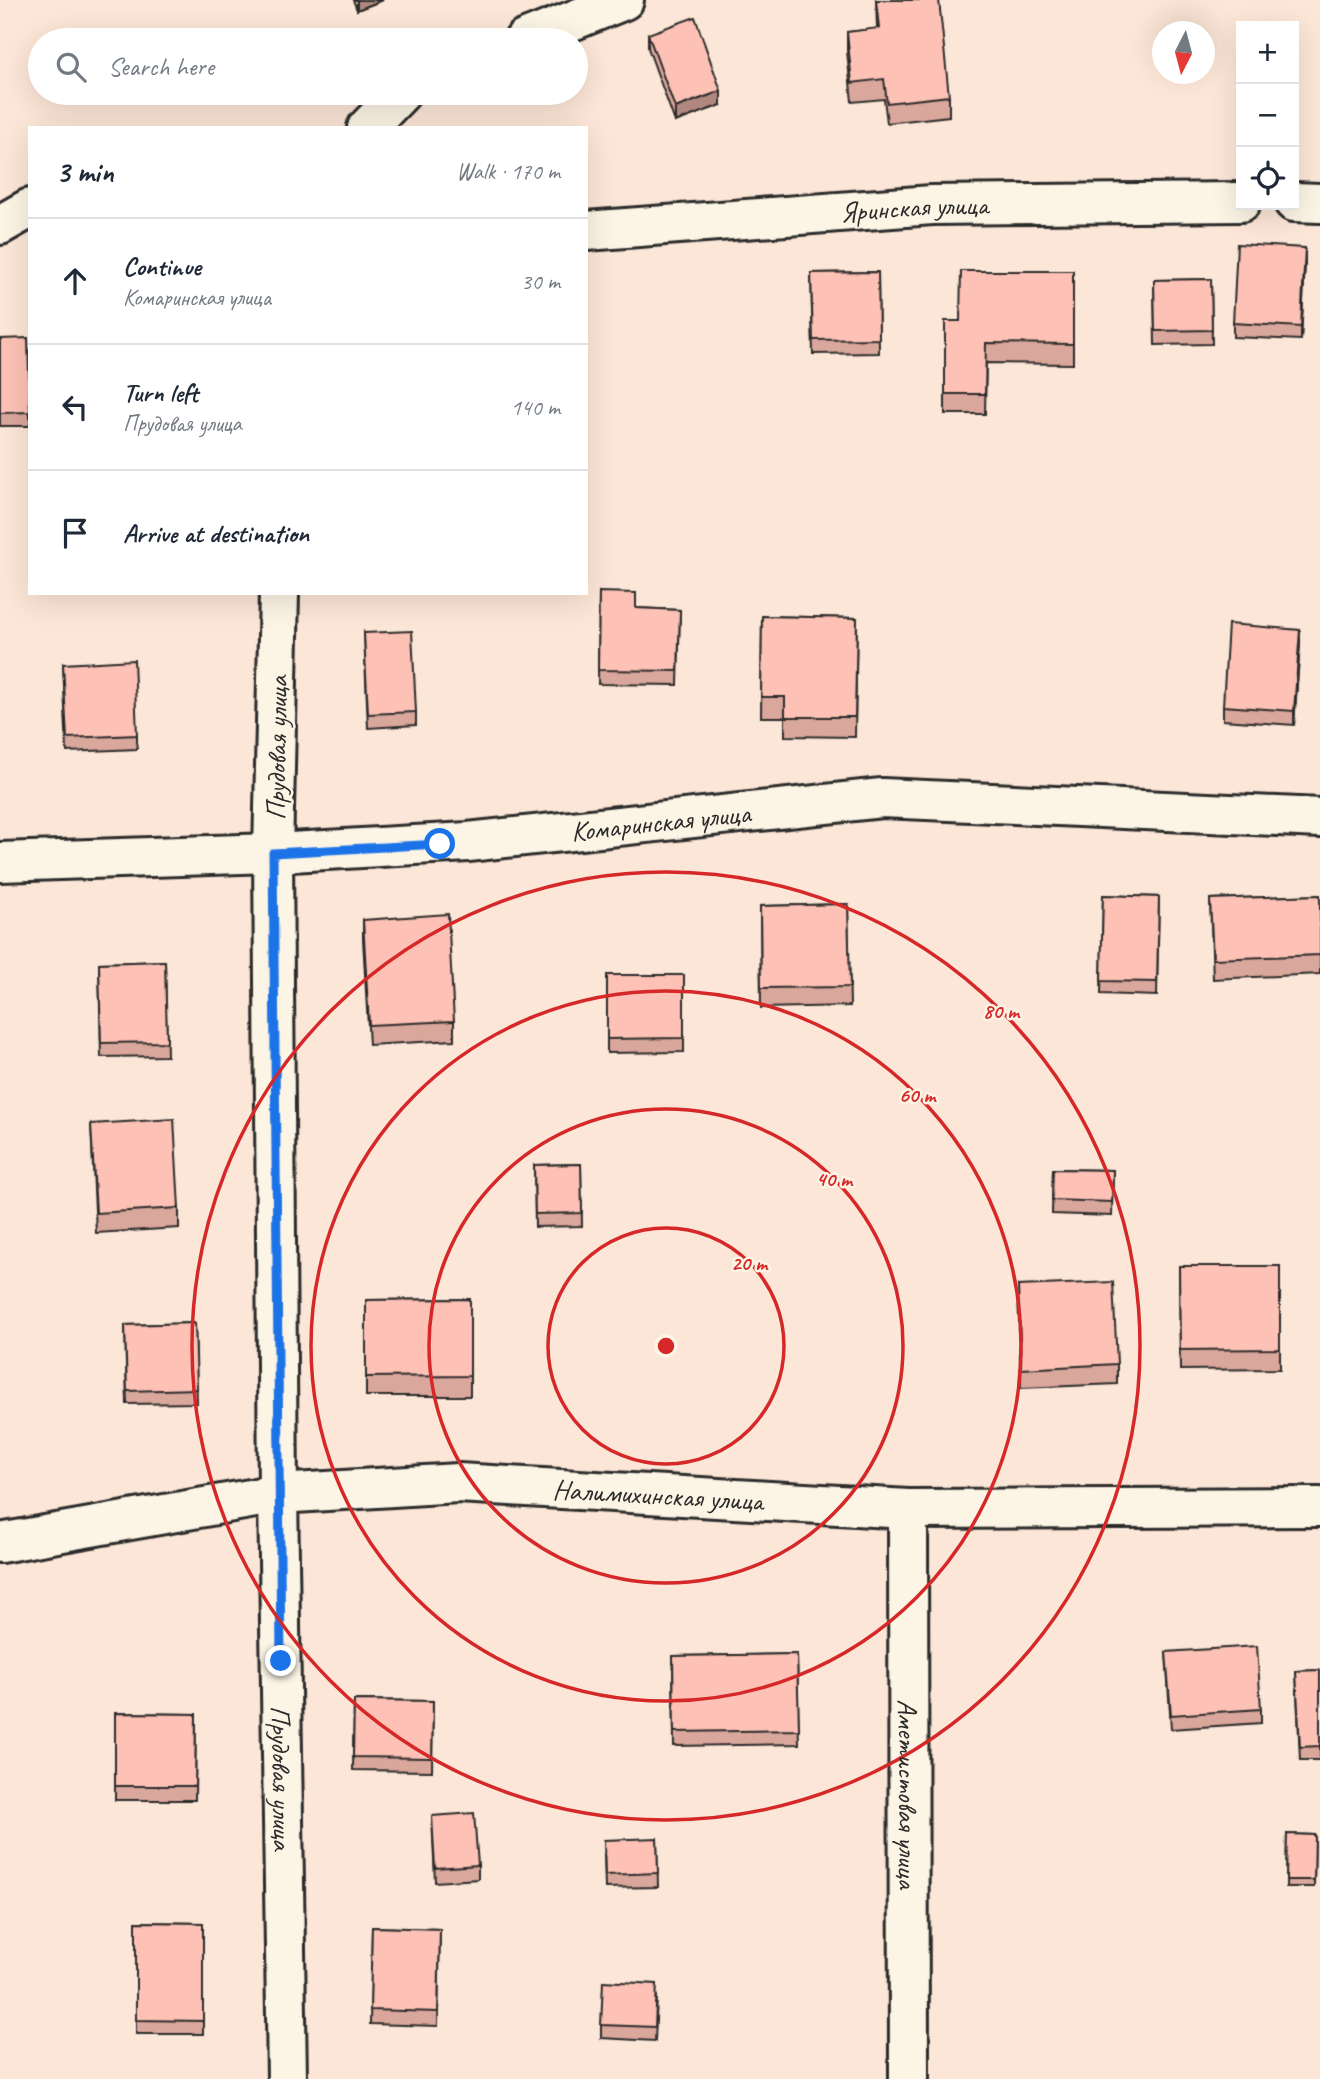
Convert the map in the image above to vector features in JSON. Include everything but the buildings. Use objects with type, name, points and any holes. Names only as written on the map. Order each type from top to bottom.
[{"type":"street","points":[[554,28],[624,0]]},
{"type":"street","points":[[369,126],[389,105]]},
{"type":"street","name":"Яринская улица","points":[[588,231],[932,205],[1236,202]]},
{"type":"street","points":[[1299,202],[1320,203]]},
{"type":"street","points":[[0,225],[28,209]]},
{"type":"street","name":"Прудовая улица","points":[[279,595],[273,853],[278,1494],[287,2079]]},
{"type":"street","name":"Комаринская улица","points":[[0,862],[273,853],[468,842],[882,798],[1320,818]]},
{"type":"street","name":"Налимихинская улица","points":[[0,1543],[278,1494],[458,1483],[908,1509],[1320,1507]]},
{"type":"street","name":"Аметистовая улица","points":[[908,1509],[908,2079]]},
{"type":"route","points":[[281,1661],[273,853],[440,844]]}]
